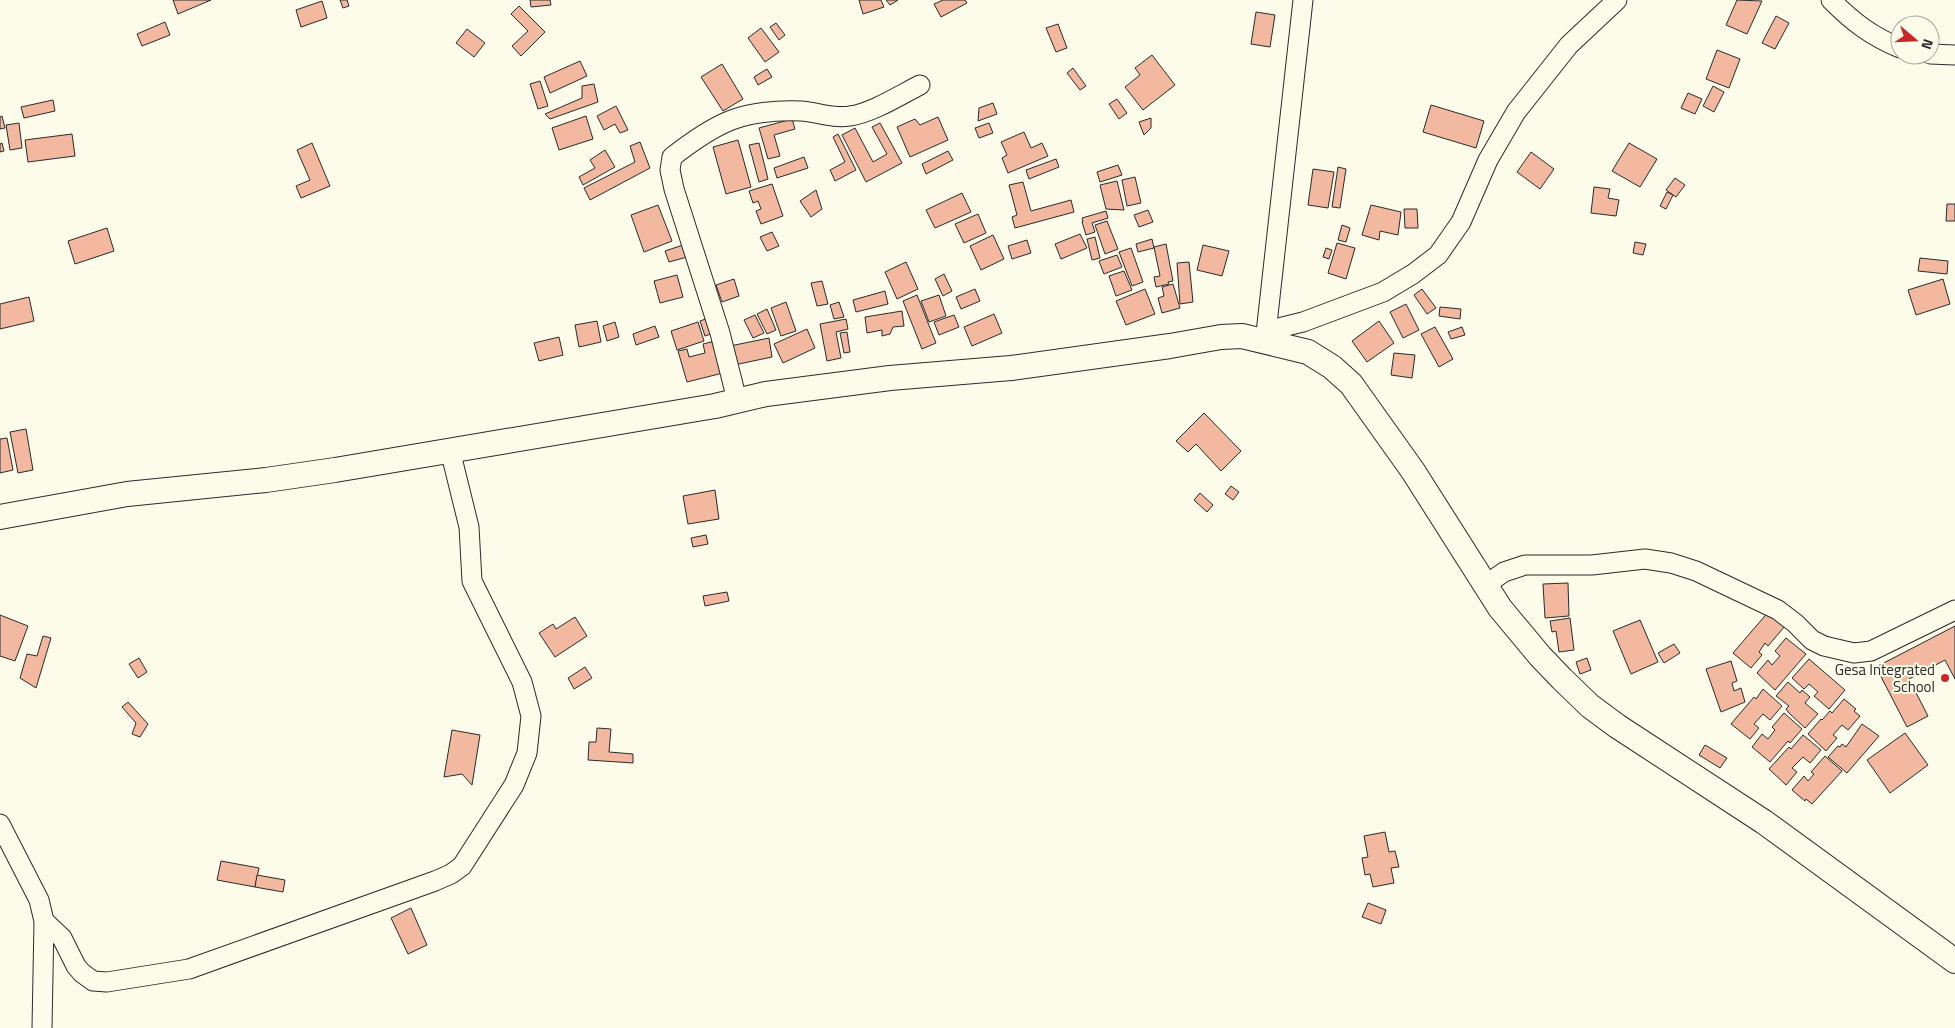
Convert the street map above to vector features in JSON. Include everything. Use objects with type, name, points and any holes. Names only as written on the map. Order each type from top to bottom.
[{"type":"main road","points":[[0,517],[127,494],[266,480],[715,406],[766,394],[881,380],[1011,368],[1221,337],[1266,336],[1308,352],[1332,367],[1351,384],[1413,471],[1484,586],[1500,608],[1540,656],[1590,706],[1679,768],[1764,822],[1955,961]]},
{"type":"street","points":[[1302,0],[1266,336],[1384,292],[1413,274],[1438,255],[1461,222],[1488,160],[1516,112],[1569,45],[1617,0]]},
{"type":"street","points":[[1832,0],[1848,17],[1867,32],[1890,43]]},
{"type":"street","points":[[1940,54],[1955,55]]},
{"type":"street","points":[[737,400],[720,333],[674,189],[670,170],[672,157],[702,134],[734,118],[765,112],[803,111],[828,116],[850,116],[920,85]]},
{"type":"street","points":[[44,921],[62,938],[76,966],[82,973],[93,980],[107,982],[189,969],[436,881],[462,866],[514,784],[527,753],[532,716],[522,682],[472,581],[469,527],[450,450]]},
{"type":"street","points":[[1484,586],[1504,572],[1525,565],[1592,565],[1645,559],[1671,563],[1696,571],[1778,610],[1812,640],[1824,646],[1854,653],[1871,651],[1955,610]]},
{"type":"street","points":[[0,824],[39,900],[44,921],[42,1028]]},
{"type":"building","points":[[173,0],[211,0],[178,14]]},
{"type":"building","points":[[340,0],[347,0],[349,6],[343,8]]},
{"type":"building","points":[[530,0],[550,0],[551,5],[531,7]]},
{"type":"building","points":[[859,0],[881,0],[884,7],[863,14]]},
{"type":"building","points":[[886,0],[898,0],[890,5]]},
{"type":"building","points":[[943,0],[965,0],[967,3],[941,17],[934,4]]},
{"type":"building","points":[[1737,0],[1762,1],[1747,34],[1726,25]]},
{"type":"building","points":[[322,1],[327,18],[301,27],[296,10]]},
{"type":"building","points":[[519,6],[545,32],[521,56],[512,46],[528,31],[511,14]]},
{"type":"building","points":[[1256,12],[1275,15],[1270,47],[1251,44]]},
{"type":"building","points":[[1776,16],[1789,23],[1775,49],[1762,43]]},
{"type":"building","points":[[165,22],[170,35],[142,46],[137,34]]},
{"type":"building","points":[[776,23],[785,35],[779,40],[770,27]]},
{"type":"building","points":[[1058,24],[1067,48],[1056,52],[1046,28]]},
{"type":"building","points":[[761,28],[779,52],[765,62],[748,38]]},
{"type":"building","points":[[467,29],[485,43],[474,57],[456,43]]},
{"type":"building","points":[[1717,50],[1740,59],[1729,88],[1706,79]]},
{"type":"building","points":[[1152,55],[1175,85],[1143,110],[1125,87],[1140,75],[1135,68]]},
{"type":"building","points":[[580,61],[587,76],[550,93],[544,77]]},
{"type":"building","points":[[722,64],[743,99],[723,111],[701,77]]},
{"type":"building","points":[[1073,68],[1086,86],[1080,90],[1067,73]]},
{"type":"building","points":[[767,69],[772,77],[758,85],[754,77]]},
{"type":"building","points":[[540,81],[548,106],[538,109],[530,84]]},
{"type":"building","points":[[594,84],[598,102],[550,119],[545,114],[582,98],[582,86]]},
{"type":"building","points":[[1713,86],[1724,92],[1714,112],[1703,106]]},
{"type":"building","points":[[1688,93],[1702,99],[1695,114],[1681,108]]},
{"type":"building","points":[[1117,99],[1127,113],[1119,119],[1109,104]]},
{"type":"building","points":[[53,100],[55,111],[24,118],[21,107]]},
{"type":"building","points":[[993,103],[997,114],[978,121],[979,108]]},
{"type":"building","points":[[1431,105],[1484,121],[1476,148],[1423,132]]},
{"type":"building","points":[[616,106],[628,130],[620,133],[615,124],[604,130],[597,116]]},
{"type":"building","points":[[2,116],[5,128],[0,129],[0,117]]},
{"type":"building","points":[[586,116],[593,139],[559,150],[552,128]]},
{"type":"building","points":[[938,117],[948,140],[910,157],[897,127],[915,119],[920,125]]},
{"type":"building","points":[[1151,118],[1151,128],[1144,135],[1139,122]]},
{"type":"building","points":[[792,119],[795,129],[774,135],[780,156],[768,159],[759,128]]},
{"type":"building","points":[[19,123],[22,148],[10,150],[6,125]]},
{"type":"building","points":[[880,123],[902,163],[866,182],[842,135],[855,128],[873,162],[887,154],[872,127]]},
{"type":"building","points":[[989,123],[993,133],[979,138],[975,128]]},
{"type":"building","points":[[1024,132],[1031,148],[1042,143],[1048,156],[1008,173],[1002,158],[1007,155],[1001,142]]},
{"type":"building","points":[[72,134],[75,156],[28,162],[25,140]]},
{"type":"building","points":[[838,134],[856,170],[835,181],[830,170],[845,162],[833,137]]},
{"type":"building","points":[[738,140],[751,187],[726,194],[713,147]]},
{"type":"building","points":[[640,142],[650,168],[590,200],[584,188],[635,162],[630,146]]},
{"type":"building","points":[[2,143],[4,151],[0,152],[0,144]]},
{"type":"building","points":[[312,143],[330,186],[301,198],[296,186],[310,180],[297,150]]},
{"type":"building","points":[[759,143],[768,179],[759,182],[749,145]]},
{"type":"building","points":[[1629,143],[1657,159],[1640,187],[1612,171]]},
{"type":"building","points":[[605,150],[615,167],[583,185],[579,177],[595,168],[590,160]]},
{"type":"building","points":[[948,151],[953,160],[926,174],[922,164]]},
{"type":"building","points":[[1531,152],[1554,169],[1540,189],[1517,172]]},
{"type":"building","points":[[804,157],[808,168],[777,178],[774,168]]},
{"type":"building","points":[[1056,159],[1059,167],[1029,179],[1026,170]]},
{"type":"building","points":[[1118,165],[1122,175],[1100,182],[1097,172]]},
{"type":"building","points":[[1338,167],[1346,169],[1340,208],[1332,207]]},
{"type":"building","points":[[1313,169],[1334,172],[1328,208],[1308,205]]},
{"type":"building","points":[[1135,177],[1141,203],[1127,206],[1122,180]]},
{"type":"building","points":[[1675,178],[1685,185],[1676,197],[1666,190]]},
{"type":"building","points":[[1117,181],[1124,210],[1106,209],[1100,185]]},
{"type":"building","points":[[1023,182],[1031,211],[1071,200],[1074,212],[1015,228],[1012,217],[1017,215],[1009,185]]},
{"type":"building","points":[[772,184],[783,216],[761,224],[756,211],[761,209],[758,201],[753,203],[749,191]]},
{"type":"building","points":[[1594,187],[1610,189],[1608,198],[1619,200],[1616,216],[1591,213]]},
{"type":"building","points":[[816,190],[822,209],[811,217],[800,201]]},
{"type":"building","points":[[1667,192],[1673,195],[1666,209],[1660,206]]},
{"type":"building","points":[[962,193],[971,212],[935,228],[926,210]]},
{"type":"building","points":[[1947,204],[1955,204],[1955,221],[1946,221]]},
{"type":"building","points":[[658,205],[672,241],[644,252],[631,215]]},
{"type":"building","points":[[1371,205],[1401,212],[1398,235],[1380,231],[1379,240],[1362,235]]},
{"type":"building","points":[[1404,209],[1417,209],[1418,228],[1405,228]]},
{"type":"building","points":[[1148,210],[1153,222],[1139,227],[1134,215]]},
{"type":"building","points":[[1106,211],[1108,218],[1092,223],[1095,232],[1086,235],[1082,218]]},
{"type":"building","points":[[978,214],[986,233],[964,243],[955,224]]},
{"type":"building","points":[[1107,221],[1118,249],[1105,254],[1095,225]]},
{"type":"building","points":[[1342,225],[1350,228],[1346,242],[1338,240]]},
{"type":"building","points":[[107,228],[114,251],[75,264],[68,241]]},
{"type":"building","points":[[772,232],[779,246],[767,251],[760,237]]},
{"type":"building","points":[[1080,234],[1087,248],[1061,259],[1055,244]]},
{"type":"building","points":[[993,235],[1004,259],[981,270],[970,246]]},
{"type":"building","points":[[1095,237],[1100,258],[1092,260],[1087,239]]},
{"type":"building","points":[[1152,239],[1154,248],[1138,252],[1136,244]]},
{"type":"building","points":[[1027,240],[1031,253],[1012,259],[1008,246]]},
{"type":"building","points":[[1635,242],[1646,244],[1643,255],[1633,253]]},
{"type":"building","points":[[1337,243],[1355,248],[1346,279],[1328,273]]},
{"type":"building","points":[[1166,244],[1173,281],[1156,287],[1154,277],[1160,276],[1154,247]]},
{"type":"building","points":[[683,245],[687,257],[669,262],[665,251]]},
{"type":"building","points":[[1203,245],[1229,251],[1222,276],[1197,270]]},
{"type":"building","points":[[1131,248],[1143,282],[1132,286],[1119,252]]},
{"type":"building","points":[[1326,248],[1332,250],[1329,259],[1323,257]]},
{"type":"building","points":[[1117,255],[1122,267],[1104,274],[1099,261]]},
{"type":"building","points":[[1920,258],[1948,261],[1947,274],[1918,271]]},
{"type":"building","points":[[906,262],[918,289],[897,299],[885,272]]},
{"type":"building","points":[[1189,262],[1193,302],[1180,304],[1177,263]]},
{"type":"building","points":[[1124,271],[1132,290],[1116,296],[1109,276]]},
{"type":"building","points":[[944,274],[952,291],[943,296],[935,279]]},
{"type":"building","points":[[677,275],[683,297],[660,303],[654,281]]},
{"type":"building","points":[[734,279],[739,296],[722,302],[716,285]]},
{"type":"building","points":[[1943,279],[1950,304],[1916,315],[1908,290]]},
{"type":"building","points":[[822,281],[828,304],[817,306],[811,283]]},
{"type":"building","points":[[1173,284],[1180,308],[1162,313],[1158,298],[1164,296],[1162,287]]},
{"type":"building","points":[[975,289],[980,301],[961,309],[956,297]]},
{"type":"building","points":[[1145,289],[1155,314],[1126,325],[1116,301]]},
{"type":"building","points":[[1422,289],[1436,308],[1427,314],[1414,295]]},
{"type":"building","points":[[885,291],[888,304],[856,312],[853,300]]},
{"type":"building","points":[[917,295],[936,343],[922,349],[903,301]]},
{"type":"building","points":[[939,295],[946,316],[929,322],[921,301]]},
{"type":"building","points":[[29,297],[34,321],[0,329],[0,304]]},
{"type":"building","points":[[786,302],[796,331],[781,336],[771,308]]},
{"type":"building","points":[[839,302],[844,317],[834,319],[830,305]]},
{"type":"building","points":[[1406,304],[1419,330],[1403,338],[1390,312]]},
{"type":"building","points":[[1440,307],[1461,309],[1460,319],[1439,316]]},
{"type":"building","points":[[767,309],[776,330],[767,334],[757,314]]},
{"type":"building","points":[[902,311],[904,326],[893,327],[890,334],[882,336],[882,330],[867,333],[865,317]]},
{"type":"building","points":[[994,314],[1002,333],[972,346],[964,327]]},
{"type":"building","points":[[755,315],[764,333],[753,338],[744,320]]},
{"type":"building","points":[[954,315],[959,327],[939,335],[934,322]]},
{"type":"building","points":[[711,317],[716,332],[705,336],[700,321]]},
{"type":"building","points":[[846,319],[848,329],[836,332],[841,358],[827,361],[820,324]]},
{"type":"building","points":[[597,321],[601,342],[579,347],[575,325]]},
{"type":"building","points":[[1379,321],[1394,343],[1367,362],[1352,341]]},
{"type":"building","points":[[615,322],[619,337],[607,341],[603,326]]},
{"type":"building","points":[[698,322],[704,341],[677,350],[671,331]]},
{"type":"building","points":[[655,326],[659,337],[636,345],[633,334]]},
{"type":"building","points":[[1435,327],[1453,359],[1439,367],[1421,334]]},
{"type":"building","points":[[1462,327],[1465,335],[1451,339],[1448,332]]},
{"type":"building","points":[[807,329],[815,348],[783,363],[774,344]]},
{"type":"building","points":[[847,332],[850,352],[844,353],[840,333]]},
{"type":"building","points":[[559,337],[563,355],[539,361],[534,343]]},
{"type":"building","points":[[769,338],[772,357],[734,365],[730,346]]},
{"type":"building","points":[[715,341],[723,373],[687,382],[678,351],[687,349],[689,357],[705,353],[703,344]]},
{"type":"building","points":[[1394,353],[1415,355],[1412,378],[1391,375]]},
{"type":"building","points":[[1204,413],[1241,451],[1221,471],[1196,444],[1188,452],[1176,441]]},
{"type":"building","points":[[26,429],[33,470],[18,473],[10,432]]},
{"type":"building","points":[[7,438],[13,470],[0,473],[0,439]]},
{"type":"building","points":[[1231,486],[1239,492],[1233,500],[1225,494]]},
{"type":"building","points":[[715,490],[719,519],[688,524],[683,496]]},
{"type":"building","points":[[1200,493],[1213,505],[1207,512],[1194,500]]},
{"type":"building","points":[[706,535],[708,544],[693,547],[691,538]]},
{"type":"building","points":[[1568,583],[1569,616],[1545,618],[1543,584]]},
{"type":"building","points":[[727,592],[729,601],[705,606],[703,596]]},
{"type":"building","points":[[1770,610],[1785,626],[1768,646],[1765,643],[1759,652],[1762,655],[1751,668],[1733,653]]},
{"type":"building","points":[[0,615],[28,626],[15,661],[0,656]]},
{"type":"building","points":[[575,617],[587,636],[555,657],[539,633],[553,624],[556,629]]},
{"type":"building","points":[[1570,618],[1574,650],[1559,652],[1556,631],[1552,632],[1550,621]]},
{"type":"building","points":[[1640,620],[1658,662],[1631,674],[1613,631]]},
{"type":"building","points":[[1955,626],[1955,679],[1945,660],[1909,679],[1928,716],[1907,727],[1876,667]]},
{"type":"building","points":[[43,636],[51,638],[36,688],[20,678],[27,654],[37,656]]},
{"type":"building","points":[[1786,638],[1806,654],[1775,690],[1757,673],[1768,660],[1772,665],[1780,656],[1775,651]]},
{"type":"building","points":[[1674,644],[1680,653],[1664,663],[1658,653]]},
{"type":"building","points":[[139,658],[147,672],[138,678],[129,664]]},
{"type":"building","points":[[1587,658],[1591,670],[1580,674],[1576,662]]},
{"type":"building","points":[[1809,659],[1845,690],[1829,709],[1814,696],[1818,692],[1809,684],[1804,689],[1792,678]]},
{"type":"building","points":[[1731,661],[1737,681],[1732,683],[1734,691],[1741,688],[1745,702],[1721,712],[1706,669]]},
{"type":"building","points":[[585,667],[592,678],[574,689],[568,678]]},
{"type":"building","points":[[1788,682],[1800,693],[1802,690],[1810,697],[1805,703],[1818,714],[1805,728],[1786,709],[1789,706],[1776,696]]},
{"type":"building","points":[[1763,689],[1782,706],[1770,720],[1763,714],[1754,724],[1759,728],[1750,739],[1731,724],[1754,697],[1756,699]]},
{"type":"building","points":[[1844,699],[1856,709],[1854,711],[1860,716],[1848,730],[1842,725],[1833,735],[1837,738],[1826,751],[1808,734],[1821,719],[1830,711],[1832,713]]},
{"type":"building","points":[[128,702],[148,724],[140,737],[132,734],[136,723],[122,707]]},
{"type":"building","points":[[1784,713],[1802,729],[1790,743],[1788,741],[1770,762],[1752,747],[1762,734],[1768,739],[1775,730],[1772,727]]},
{"type":"building","points":[[1862,724],[1879,736],[1847,773],[1828,757],[1838,746],[1840,747],[1842,744],[1846,747]]},
{"type":"building","points":[[597,728],[611,729],[609,752],[633,754],[633,763],[588,760],[589,742],[596,742]]},
{"type":"building","points":[[452,730],[480,735],[472,785],[462,774],[444,777]]},
{"type":"building","points":[[1905,733],[1928,765],[1890,793],[1867,760]]},
{"type":"building","points":[[1803,735],[1821,750],[1810,763],[1803,757],[1792,768],[1797,772],[1786,785],[1769,769]]},
{"type":"building","points":[[1705,745],[1727,758],[1720,768],[1699,755]]},
{"type":"building","points":[[1825,756],[1842,771],[1812,804],[1806,799],[1805,801],[1792,790],[1804,776],[1808,781],[1814,774],[1811,772]]},
{"type":"building","points":[[1385,832],[1389,852],[1395,851],[1399,867],[1391,868],[1394,883],[1373,887],[1370,874],[1365,875],[1362,858],[1368,857],[1364,836]]},
{"type":"building","points":[[221,861],[259,868],[255,887],[217,880]]},
{"type":"building","points":[[257,875],[285,880],[283,892],[255,887]]},
{"type":"building","points":[[1368,903],[1386,910],[1381,924],[1362,917]]},
{"type":"building","points":[[411,908],[427,945],[408,954],[391,918]]},
{"type":"place","name":"Gesa Integrated School","points":[[1945,678]]}]
